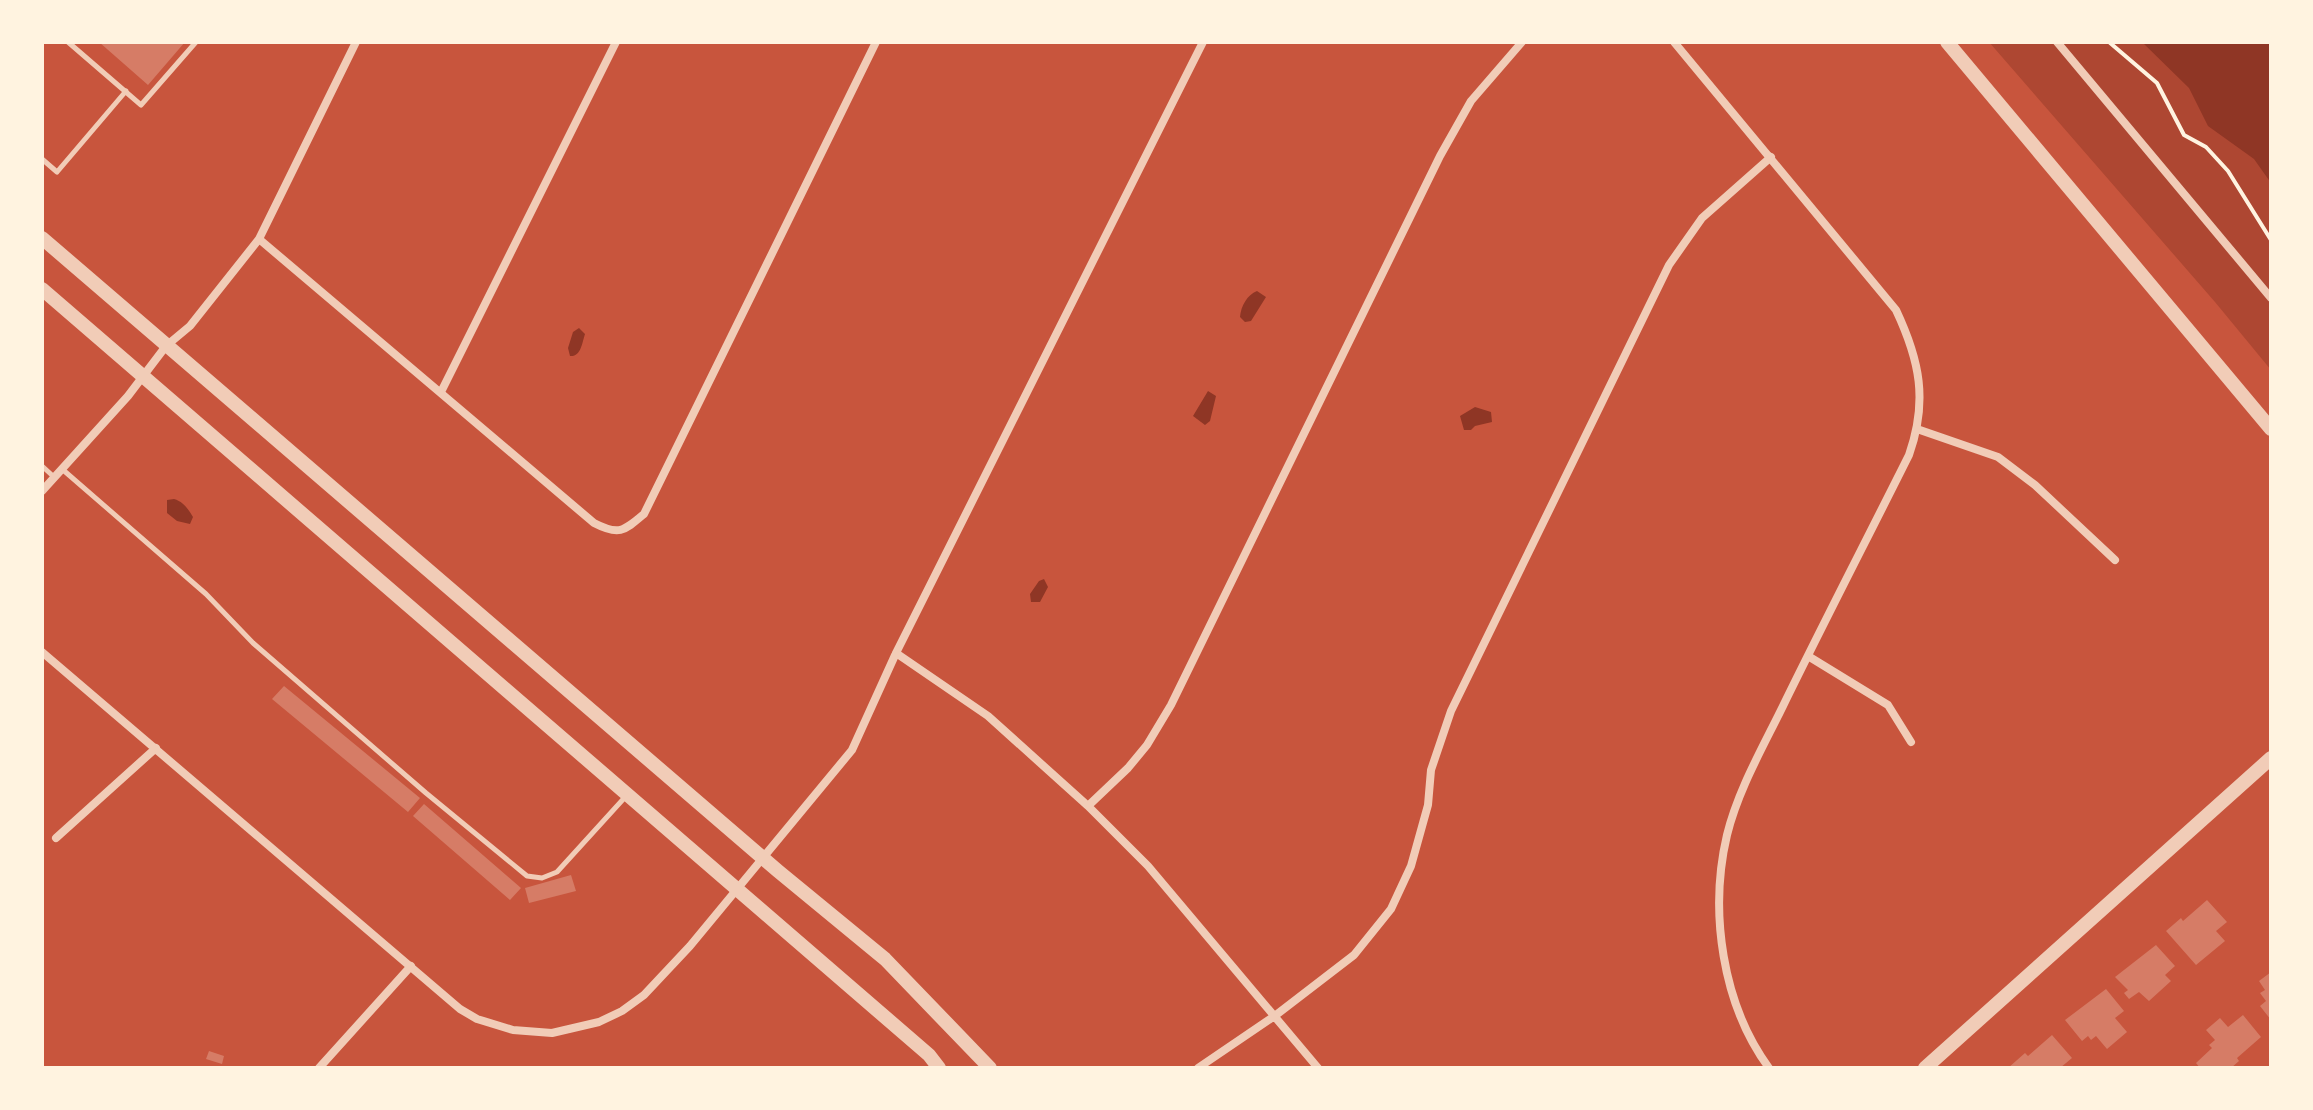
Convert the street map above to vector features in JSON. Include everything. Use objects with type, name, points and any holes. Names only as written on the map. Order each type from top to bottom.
[{"type":"street","points":[[42,491],[128,396],[166,346],[190,326],[259,239],[356,42]]},
{"type":"street","points":[[441,392],[616,42]]},
{"type":"street","points":[[259,239],[594,523],[611,532],[626,529],[644,514],[876,42]]},
{"type":"street","points":[[42,652],[460,1009],[494,1026],[532,1033],[580,1028],[622,1011],[644,995],[690,946],[852,750],[896,653],[1203,42]]},
{"type":"street","points":[[1088,806],[1147,745],[1171,705],[1440,156],[1471,101],[1522,42]]},
{"type":"street","points":[[1674,42],[1896,310],[1913,347],[1920,388],[1917,429],[1909,455],[1753,766],[1731,822],[1720,879],[1720,918],[1725,957],[1737,1011],[1752,1045],[1769,1068]]},
{"type":"street","points":[[1947,42],[2271,429]]},
{"type":"street","points":[[2057,42],[2271,298]]},
{"type":"street","points":[[1198,1068],[1276,1015],[1354,955],[1391,909],[1411,866],[1428,805],[1431,770],[1451,711],[1669,265],[1702,218],[1771,157]]},
{"type":"street","points":[[42,238],[885,959],[990,1068]]},
{"type":"street","points":[[42,289],[738,888],[929,1055],[939,1068]]},
{"type":"street","points":[[1917,429],[1998,457],[2035,485],[2115,560]]},
{"type":"street","points":[[896,653],[988,716],[1088,806],[1148,866],[1318,1068]]},
{"type":"street","points":[[1808,656],[1888,705],[1911,742]]},
{"type":"street","points":[[56,838],[156,748]]},
{"type":"street","points":[[1925,1068],[2271,758]]},
{"type":"street","points":[[319,1068],[411,966]]},
{"type":"lane","points":[[68,42],[141,105],[196,42]]},
{"type":"lane","points":[[42,159],[57,172],[126,91]]},
{"type":"lane","points":[[42,466],[54,477]]},
{"type":"lane","points":[[62,468],[206,594],[253,643],[527,876],[542,878],[557,872],[628,793]]},
{"type":"path","points":[[2109,42],[2157,83],[2184,135],[2206,147],[2228,171],[2271,240]]},
{"type":"shaded area","points":[[1989,42],[2271,42],[2271,370],[2215,302]]},
{"type":"shaded area","points":[[2142,42],[2271,42],[2271,183],[2254,159],[2208,126],[2189,88]]},
{"type":"shaded area","points":[[1257,291],[1266,297],[1251,321],[1245,322],[1240,317],[1242,309],[1247,298]]},
{"type":"shaded area","points":[[579,328],[585,334],[582,345],[577,354],[570,356],[568,348],[573,332]]},
{"type":"shaded area","points":[[1208,391],[1216,396],[1210,421],[1205,425],[1193,416]]},
{"type":"shaded area","points":[[1475,407],[1491,412],[1492,422],[1464,430],[1460,416]]},
{"type":"shaded area","points":[[174,499],[183,504],[193,517],[190,524],[177,521],[167,513],[167,500]]},
{"type":"shaded area","points":[[1044,579],[1048,587],[1040,602],[1031,602],[1030,594]]},
{"type":"building","points":[[99,42],[185,42],[148,85]]},
{"type":"building","points":[[284,686],[420,798],[408,812],[272,699]]},
{"type":"building","points":[[424,804],[521,888],[510,900],[413,816]]},
{"type":"building","points":[[571,875],[576,891],[529,903],[525,888]]},
{"type":"building","points":[[2207,900],[2227,922],[2216,931],[2225,941],[2196,965],[2166,931]]},
{"type":"building","points":[[2156,945],[2175,966],[2165,975],[2171,981],[2149,1001],[2139,992],[2129,999],[2124,993],[2128,990],[2115,977]]},
{"type":"building","points":[[2271,972],[2271,1020],[2260,1006],[2266,1001],[2260,993],[2265,990],[2259,981]]},
{"type":"building","points":[[2106,989],[2124,1011],[2115,1018],[2127,1032],[2107,1049],[2096,1036],[2091,1040],[2088,1036],[2082,1041],[2065,1020]]},
{"type":"building","points":[[2243,1015],[2261,1037],[2237,1058],[2239,1061],[2231,1068],[2200,1068],[2196,1063],[2212,1048],[2209,1045],[2215,1040],[2206,1030],[2220,1018],[2228,1027]]},
{"type":"building","points":[[2052,1035],[2072,1058],[2060,1068],[2008,1068],[2025,1053],[2028,1056]]},
{"type":"building","points":[[209,1051],[224,1056],[222,1064],[206,1059]]}]
